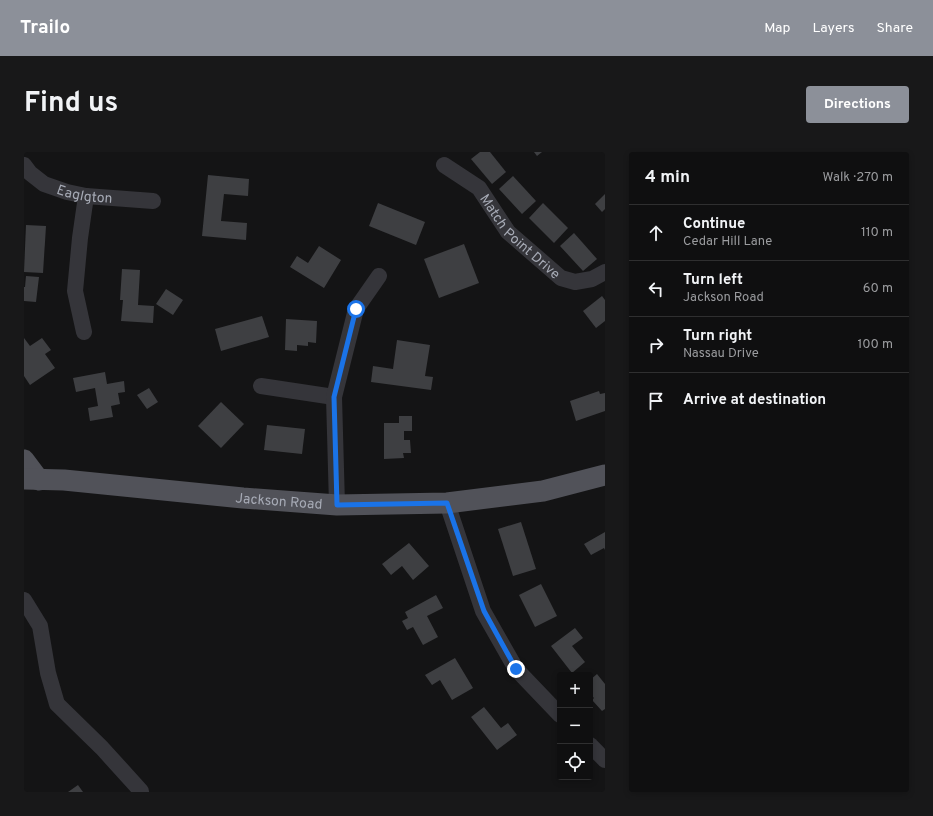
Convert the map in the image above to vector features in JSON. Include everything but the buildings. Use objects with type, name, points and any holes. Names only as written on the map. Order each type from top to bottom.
[{"type":"main road","points":[[24,460],[31,479]]},
{"type":"main road","name":"Jackson Road","points":[[31,479],[64,480],[235,497],[337,505],[447,503],[543,491],[605,475]]},
{"type":"street","name":"Eaglgton","points":[[24,165],[30,173],[44,184],[86,196],[153,201]]},
{"type":"street","name":"Match Point Drive","points":[[444,165],[479,188],[508,232],[561,278],[575,282],[592,279],[605,272]]},
{"type":"street","points":[[84,332],[75,290],[86,196]]},
{"type":"street","points":[[337,505],[334,397],[356,309],[379,276]]},
{"type":"street","points":[[261,386],[334,397]]},
{"type":"street","points":[[447,503],[484,611],[516,669],[557,712]]},
{"type":"street","points":[[24,600],[40,626],[48,672],[57,704],[102,748],[141,791]]},
{"type":"street","points":[[593,748],[605,760]]},
{"type":"route","points":[[356,309],[334,397],[337,505],[447,503],[484,611],[516,669]]}]
